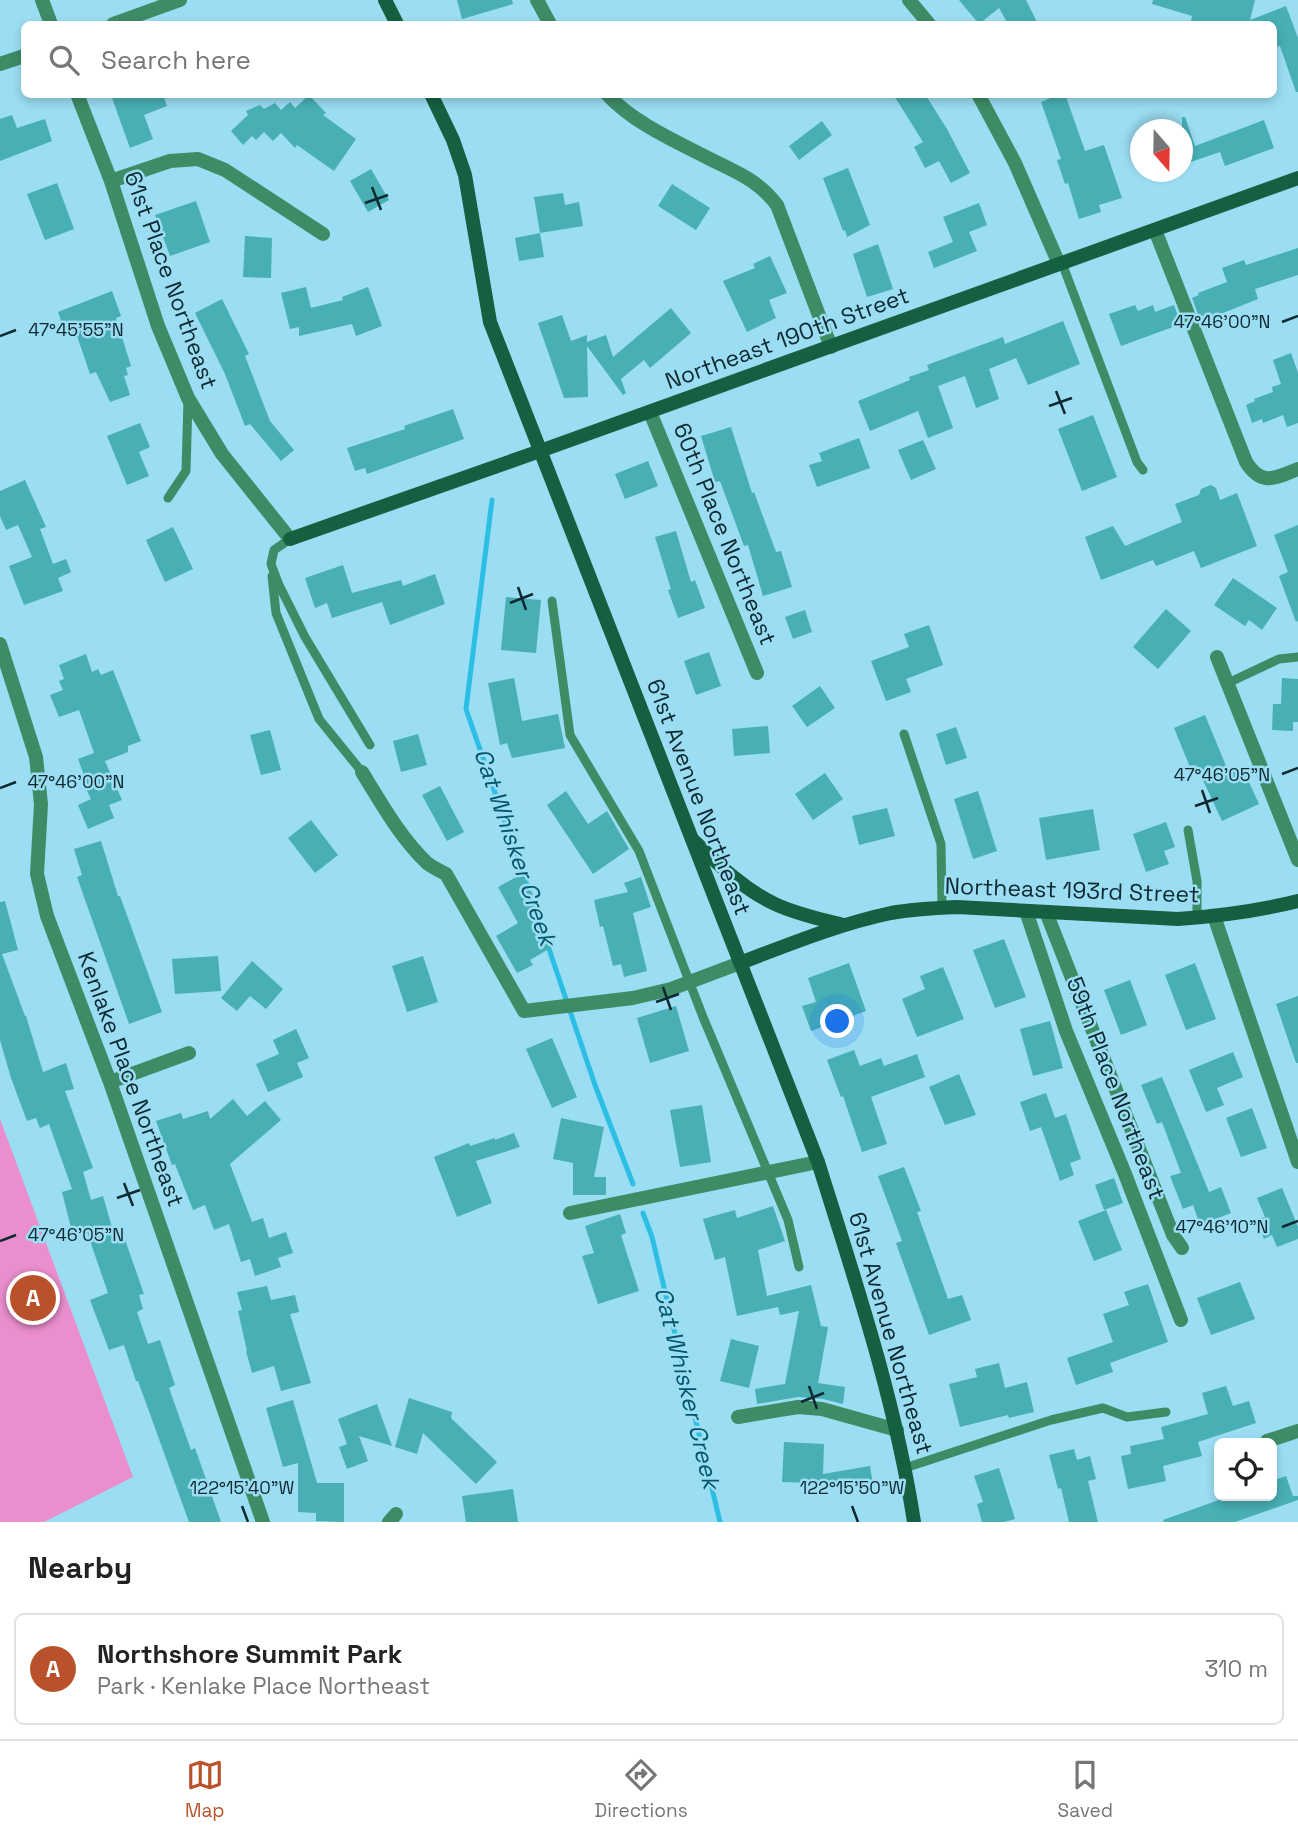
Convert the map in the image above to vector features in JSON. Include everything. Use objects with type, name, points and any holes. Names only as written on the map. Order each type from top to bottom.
[{"type":"main road","points":[[385,0],[396,21]]},
{"type":"main road","name":"61st Avenue Northeast","points":[[433,98],[453,140],[465,175],[490,322],[818,1162],[858,1288],[897,1430],[914,1522]]},
{"type":"main road","name":"Northeast 190th Street","points":[[290,539],[1298,178]]},
{"type":"main road","points":[[690,837],[723,869],[755,893],[786,908],[844,925]]},
{"type":"main road","name":"Northeast 193rd Street","points":[[740,964],[844,925],[894,913],[942,908],[1197,918],[1266,909],[1298,901]]},
{"type":"street","points":[[42,0],[50,21]]},
{"type":"street","points":[[121,21],[180,0]]},
{"type":"street","points":[[537,0],[548,21]]},
{"type":"street","points":[[909,0],[926,21]]},
{"type":"street","points":[[0,64],[21,57]]},
{"type":"street","name":"61st Place Northeast","points":[[79,98],[111,181],[159,326],[188,398],[222,454],[290,539]]},
{"type":"street","points":[[610,98],[660,134],[752,180],[768,192],[777,205],[831,347]]},
{"type":"street","points":[[980,98],[1015,163],[1061,264]]},
{"type":"street","points":[[111,181],[170,161],[198,159],[225,170],[323,234]]},
{"type":"street","points":[[1155,230],[1246,462],[1258,476],[1270,479],[1298,469]]},
{"type":"street","name":"60th Place Northeast","points":[[650,412],[757,673]]},
{"type":"street","name":"Kenlake Place Northeast","points":[[0,644],[36,757],[41,804],[37,874],[47,916],[110,1082],[263,1522]]},
{"type":"street","points":[[1217,657],[1298,860]]},
{"type":"street","points":[[362,772],[408,841],[429,864],[446,874],[524,1011],[633,998],[671,989],[740,964]]},
{"type":"street","name":"59th Place Northeast","points":[[1026,911],[1066,1031],[1135,1198],[1181,1320]]},
{"type":"street","name":"59th Place Northeast","points":[[1046,912],[1173,1235],[1182,1248]]},
{"type":"street","points":[[1214,916],[1298,1162]]},
{"type":"street","points":[[110,1082],[189,1053]]},
{"type":"street","points":[[570,1213],[818,1162]]},
{"type":"street","points":[[738,1417],[798,1407],[822,1409],[897,1430]]},
{"type":"street","points":[[1276,1438],[1298,1431]]},
{"type":"lane","points":[[1061,264],[1137,462],[1143,470]]},
{"type":"lane","points":[[167,498],[186,471],[188,398]]},
{"type":"lane","points":[[290,539],[275,550],[271,564],[276,613],[319,719],[362,772]]},
{"type":"lane","points":[[271,564],[304,637],[370,745]]},
{"type":"lane","points":[[552,601],[570,735],[639,851],[689,982],[788,1220],[799,1267]]},
{"type":"lane","points":[[1228,683],[1279,659],[1298,657]]},
{"type":"lane","points":[[904,734],[941,844],[942,908]]},
{"type":"lane","points":[[1188,830],[1197,881],[1197,918]]},
{"type":"lane","points":[[905,1468],[1051,1420],[1103,1408],[1128,1417],[1166,1412]]},
{"type":"shaded area","points":[[0,1119],[133,1477],[44,1522],[0,1522]]},
{"type":"building","points":[[457,0],[512,0],[513,4],[462,19]]},
{"type":"building","points":[[959,0],[1026,0],[1036,21],[1006,21],[999,8],[983,21],[976,21]]},
{"type":"building","points":[[1153,0],[1255,0],[1250,20],[1286,6],[1298,38],[1298,92],[1280,46],[1277,47],[1277,21],[1191,21],[1192,16],[1152,4]]},
{"type":"building","points":[[112,98],[164,98],[167,106],[144,115],[153,139],[130,148]]},
{"type":"building","points":[[306,98],[312,98],[326,113],[323,115],[356,139],[334,171],[297,145],[295,148],[281,133],[273,141],[264,132],[256,140],[252,136],[243,145],[231,131],[248,115],[246,111],[260,105],[264,109],[275,103],[281,110],[290,102],[295,108]]},
{"type":"building","points":[[896,98],[928,98],[970,173],[951,183],[939,161],[925,168],[914,147],[923,142]]},
{"type":"building","points":[[1050,98],[1066,98],[1085,151],[1104,145],[1122,198],[1099,205],[1101,212],[1079,219],[1068,183],[1065,184],[1057,160],[1061,159],[1041,102]]},
{"type":"building","points":[[12,115],[17,128],[45,119],[52,141],[0,161],[0,119]]},
{"type":"building","points":[[1264,120],[1274,148],[1225,166],[1220,152],[1193,161],[1193,140],[1195,146]]},
{"type":"building","points":[[822,121],[832,135],[799,160],[789,146]]},
{"type":"building","points":[[848,168],[870,225],[847,237],[823,178]]},
{"type":"building","points":[[371,169],[389,200],[368,212],[350,181]]},
{"type":"building","points":[[57,183],[74,229],[45,240],[27,194]]},
{"type":"building","points":[[672,184],[710,208],[696,230],[658,206]]},
{"type":"building","points":[[563,193],[565,205],[579,202],[583,226],[540,233],[534,197]]},
{"type":"building","points":[[196,201],[210,242],[170,256],[155,215]]},
{"type":"building","points":[[979,203],[987,225],[969,232],[977,251],[934,268],[928,252],[953,242],[943,217]]},
{"type":"building","points":[[540,233],[544,257],[519,261],[515,238]]},
{"type":"building","points":[[245,236],[272,238],[271,278],[243,277]]},
{"type":"building","points":[[878,244],[893,289],[867,297],[853,254]]},
{"type":"building","points":[[1298,248],[1298,275],[1255,289],[1258,299],[1208,319],[1206,315],[1199,317],[1192,298],[1227,282],[1222,268],[1244,260],[1246,265]]},
{"type":"building","points":[[770,256],[787,293],[769,300],[776,318],[747,332],[723,281],[755,268],[753,264]]},
{"type":"building","points":[[306,287],[311,308],[343,300],[342,297],[368,287],[382,326],[356,336],[352,324],[299,336],[299,327],[290,329],[281,293]]},
{"type":"building","points":[[112,291],[121,316],[116,318],[131,366],[126,368],[128,375],[124,376],[130,395],[110,402],[96,372],[90,374],[76,333],[67,337],[58,312]]},
{"type":"building","points":[[222,299],[249,354],[245,356],[270,421],[294,450],[281,461],[250,424],[245,426],[225,374],[195,313]]},
{"type":"building","points":[[1135,305],[1138,311],[1153,305],[1155,312],[1174,305],[1181,324],[1121,346],[1109,314]]},
{"type":"building","points":[[671,308],[691,333],[650,368],[644,360],[621,379],[626,393],[623,395],[587,346],[588,397],[564,398],[538,323],[562,315],[571,341],[587,335],[587,342],[606,335],[613,357]]},
{"type":"building","points":[[1063,321],[1080,364],[1028,385],[1016,358],[989,369],[999,399],[976,408],[965,376],[938,386],[953,428],[928,438],[918,411],[870,431],[858,401],[910,380],[909,377],[929,370],[927,365],[1003,337],[1005,344]]},
{"type":"building","points":[[1291,353],[1298,373],[1298,423],[1287,427],[1283,415],[1263,423],[1262,419],[1252,423],[1246,405],[1273,392],[1272,387],[1281,384],[1273,360]]},
{"type":"building","points":[[453,409],[464,439],[367,474],[365,468],[355,471],[347,448],[405,429],[404,426]]},
{"type":"building","points":[[1093,415],[1117,477],[1082,491],[1058,429]]},
{"type":"building","points":[[140,423],[150,447],[139,452],[149,476],[127,485],[107,436]]},
{"type":"building","points":[[731,427],[752,493],[754,492],[776,552],[781,551],[792,587],[763,596],[748,545],[744,546],[720,481],[715,482],[701,436]]},
{"type":"building","points":[[859,438],[870,468],[817,487],[809,465],[822,461],[819,453]]},
{"type":"building","points":[[923,440],[936,469],[911,480],[898,450]]},
{"type":"building","points":[[648,461],[658,486],[625,499],[615,474]]},
{"type":"building","points":[[25,480],[46,527],[40,529],[53,564],[66,559],[71,572],[58,578],[63,591],[24,605],[9,566],[32,557],[18,525],[6,530],[0,516],[0,491]]},
{"type":"building","points":[[1211,485],[1216,488],[1220,500],[1237,493],[1257,546],[1201,568],[1194,551],[1156,566],[1153,560],[1101,580],[1085,537],[1113,526],[1125,546],[1182,522],[1175,504],[1199,495],[1201,489]]},
{"type":"building","points":[[1298,525],[1296,622],[1279,576],[1288,572],[1274,535]]},
{"type":"building","points":[[173,527],[193,569],[165,582],[146,540]]},
{"type":"building","points":[[676,531],[691,582],[695,580],[705,608],[678,618],[655,537]]},
{"type":"building","points":[[343,565],[352,593],[401,580],[403,586],[435,574],[445,604],[390,625],[382,602],[332,618],[327,603],[315,608],[305,578]]},
{"type":"building","points":[[1233,578],[1277,608],[1262,630],[1249,620],[1245,626],[1214,605]]},
{"type":"building","points":[[506,597],[541,600],[536,653],[501,650]]},
{"type":"building","points":[[1166,609],[1191,631],[1158,669],[1133,647]]},
{"type":"building","points":[[805,610],[812,632],[793,639],[785,617]]},
{"type":"building","points":[[929,625],[943,665],[906,679],[911,692],[886,701],[871,661],[909,647],[904,634]]},
{"type":"building","points":[[709,652],[721,686],[696,695],[684,661]]},
{"type":"building","points":[[86,654],[92,672],[98,669],[101,675],[113,670],[141,741],[128,746],[128,752],[105,761],[122,800],[109,805],[114,818],[88,829],[78,805],[91,799],[78,759],[94,753],[79,710],[59,717],[50,695],[63,690],[59,681],[64,679],[59,665]]},
{"type":"building","points":[[514,678],[522,721],[558,714],[565,748],[512,758],[507,743],[500,745],[488,683]]},
{"type":"building","points":[[1282,678],[1298,679],[1298,722],[1293,722],[1293,731],[1272,730],[1273,704],[1281,704]]},
{"type":"building","points":[[820,686],[835,708],[807,727],[792,706]]},
{"type":"building","points":[[1205,715],[1229,773],[1242,767],[1259,804],[1222,821],[1196,765],[1190,767],[1174,728]]},
{"type":"building","points":[[768,726],[770,753],[734,756],[732,729]]},
{"type":"building","points":[[956,727],[967,758],[946,765],[936,734]]},
{"type":"building","points":[[270,730],[281,770],[261,775],[250,735]]},
{"type":"building","points":[[418,734],[427,765],[401,772],[393,741]]},
{"type":"building","points":[[825,773],[843,799],[813,820],[795,794]]},
{"type":"building","points":[[440,786],[464,832],[447,841],[422,795]]},
{"type":"building","points":[[566,791],[588,824],[607,811],[629,849],[593,874],[547,805]]},
{"type":"building","points":[[978,791],[997,851],[973,859],[954,799]]},
{"type":"building","points":[[887,808],[895,836],[859,845],[852,816]]},
{"type":"building","points":[[1093,809],[1100,850],[1046,860],[1039,818]]},
{"type":"building","points":[[311,820],[338,855],[315,873],[288,838]]},
{"type":"building","points":[[1166,822],[1175,847],[1164,851],[1169,864],[1146,872],[1133,834]]},
{"type":"building","points":[[101,841],[118,896],[162,1012],[129,1024],[77,877],[82,875],[74,849]]},
{"type":"building","points":[[522,874],[540,907],[530,916],[536,914],[554,946],[530,960],[533,965],[517,973],[496,936],[518,923],[498,887]]},
{"type":"building","points":[[641,877],[651,907],[633,913],[647,971],[624,977],[621,964],[613,966],[594,900],[628,892],[624,883]]},
{"type":"building","points":[[5,901],[18,950],[2,954],[26,1016],[43,1072],[66,1063],[74,1089],[65,1091],[93,1168],[83,1172],[91,1200],[103,1196],[113,1231],[121,1228],[144,1294],[139,1295],[143,1309],[137,1312],[148,1344],[160,1340],[175,1385],[169,1388],[191,1450],[195,1448],[221,1522],[189,1522],[124,1345],[109,1350],[90,1300],[108,1293],[87,1232],[73,1236],[62,1192],[72,1189],[49,1124],[40,1128],[36,1118],[27,1121],[11,1078],[0,1040],[0,902]]},
{"type":"building","points":[[1004,939],[1026,997],[995,1008],[973,950]]},
{"type":"building","points":[[218,956],[221,991],[175,994],[172,959]]},
{"type":"building","points":[[423,956],[438,1002],[407,1012],[392,966]]},
{"type":"building","points":[[252,961],[283,989],[266,1009],[250,996],[237,1011],[221,998]]},
{"type":"building","points":[[849,963],[866,1011],[811,1031],[802,1006],[816,1002],[808,978]]},
{"type":"building","points":[[1195,963],[1216,1019],[1186,1030],[1165,975]]},
{"type":"building","points":[[943,967],[964,1019],[917,1037],[902,999],[925,989],[920,976]]},
{"type":"building","points":[[1130,980],[1147,1025],[1121,1035],[1104,990]]},
{"type":"building","points":[[1298,996],[1298,1063],[1296,1063],[1276,1004]]},
{"type":"building","points":[[676,1006],[689,1051],[650,1063],[637,1018]]},
{"type":"building","points":[[1050,1021],[1063,1068],[1033,1076],[1020,1029]]},
{"type":"building","points":[[296,1029],[309,1058],[297,1063],[303,1077],[268,1092],[256,1064],[279,1054],[273,1040]]},
{"type":"building","points":[[552,1038],[577,1097],[552,1108],[526,1049]]},
{"type":"building","points":[[854,1050],[860,1066],[881,1058],[884,1066],[917,1054],[925,1077],[871,1097],[887,1144],[862,1152],[843,1096],[841,1097],[827,1060]]},
{"type":"building","points":[[1233,1052],[1243,1077],[1217,1088],[1224,1105],[1206,1112],[1189,1070]]},
{"type":"building","points":[[959,1074],[976,1115],[945,1125],[929,1087]]},
{"type":"building","points":[[1162,1077],[1209,1192],[1221,1187],[1231,1213],[1200,1225],[1193,1205],[1183,1209],[1170,1176],[1181,1173],[1162,1122],[1157,1124],[1141,1085]]},
{"type":"building","points":[[1046,1093],[1055,1118],[1066,1114],[1081,1159],[1070,1163],[1074,1175],[1060,1181],[1041,1127],[1030,1131],[1020,1102]]},
{"type":"building","points":[[233,1099],[247,1116],[265,1101],[281,1120],[230,1164],[252,1222],[263,1218],[269,1238],[286,1232],[293,1253],[278,1258],[281,1267],[255,1276],[250,1259],[241,1262],[229,1224],[214,1230],[205,1205],[193,1210],[175,1164],[172,1165],[156,1121],[181,1113],[183,1119],[208,1111],[210,1119]]},
{"type":"building","points":[[702,1105],[711,1162],[680,1167],[670,1110]]},
{"type":"building","points":[[1252,1108],[1267,1148],[1241,1157],[1226,1118]]},
{"type":"building","points":[[561,1118],[604,1127],[594,1177],[606,1177],[606,1195],[573,1195],[573,1163],[553,1159]]},
{"type":"building","points":[[514,1133],[520,1147],[476,1161],[492,1203],[457,1217],[434,1157],[469,1143],[470,1146]]},
{"type":"building","points":[[904,1167],[921,1211],[917,1212],[948,1299],[962,1295],[971,1320],[929,1335],[896,1243],[902,1241],[878,1176]]},
{"type":"building","points":[[1114,1178],[1123,1203],[1104,1210],[1095,1185]]},
{"type":"building","points":[[1282,1188],[1298,1227],[1298,1239],[1277,1247],[1272,1235],[1264,1239],[1256,1220],[1265,1217],[1257,1198]]},
{"type":"building","points":[[773,1206],[785,1241],[758,1250],[767,1296],[811,1285],[821,1326],[828,1327],[818,1383],[845,1387],[843,1404],[798,1397],[757,1404],[755,1389],[785,1384],[799,1311],[780,1315],[778,1307],[737,1316],[725,1257],[715,1260],[703,1219],[735,1210],[737,1218]]},
{"type":"building","points":[[1106,1210],[1122,1250],[1094,1261],[1078,1221]]},
{"type":"building","points":[[620,1214],[626,1233],[621,1235],[639,1291],[598,1304],[582,1256],[594,1253],[585,1226]]},
{"type":"building","points":[[1240,1282],[1255,1319],[1211,1335],[1197,1298]]},
{"type":"building","points":[[1148,1284],[1168,1342],[1110,1363],[1113,1372],[1076,1385],[1067,1358],[1113,1342],[1103,1314],[1129,1305],[1124,1292]]},
{"type":"building","points":[[267,1286],[271,1300],[295,1295],[299,1312],[290,1314],[311,1383],[281,1391],[274,1366],[252,1373],[238,1311],[242,1310],[237,1292]]},
{"type":"building","points":[[731,1339],[759,1346],[749,1388],[720,1381]]},
{"type":"building","points":[[999,1363],[1005,1388],[1027,1382],[1034,1412],[1009,1418],[1008,1415],[960,1427],[949,1384],[977,1377],[975,1369]]},
{"type":"building","points":[[1226,1386],[1233,1406],[1249,1401],[1256,1423],[1198,1442],[1202,1456],[1163,1466],[1166,1481],[1128,1489],[1121,1456],[1131,1454],[1130,1446],[1164,1439],[1161,1427],[1208,1414],[1202,1393]]},
{"type":"building","points":[[409,1398],[452,1412],[451,1418],[497,1462],[476,1484],[423,1433],[417,1454],[395,1447]]},
{"type":"building","points":[[293,1400],[317,1483],[344,1483],[344,1522],[316,1521],[316,1513],[298,1512],[298,1463],[283,1467],[266,1408]]},
{"type":"building","points":[[377,1404],[392,1446],[359,1436],[368,1461],[347,1469],[339,1447],[347,1444],[338,1419]]},
{"type":"building","points":[[784,1442],[824,1444],[823,1474],[870,1466],[873,1485],[841,1490],[840,1484],[782,1482]]},
{"type":"building","points":[[1074,1449],[1077,1460],[1090,1456],[1096,1479],[1088,1481],[1098,1522],[1069,1522],[1061,1488],[1058,1489],[1049,1455]]},
{"type":"building","points":[[999,1468],[1015,1519],[982,1522],[977,1504],[983,1502],[974,1476]]},
{"type":"building","points":[[1286,1476],[1293,1496],[1298,1496],[1298,1500],[1235,1522],[1163,1520],[1216,1501],[1277,1501],[1277,1479]]},
{"type":"building","points":[[513,1489],[518,1522],[466,1522],[462,1496]]},
{"type":"waterway","name":"Cat Whisker Creek","points":[[492,500],[466,709],[527,885]]},
{"type":"waterway","name":"Cat Whisker Creek","points":[[547,943],[595,1085],[633,1184]]},
{"type":"waterway","name":"Cat Whisker Creek","points":[[643,1213],[652,1237],[720,1522]]},
{"type":"place","name":"Northshore Summit Park","points":[[33,1298]]}]
